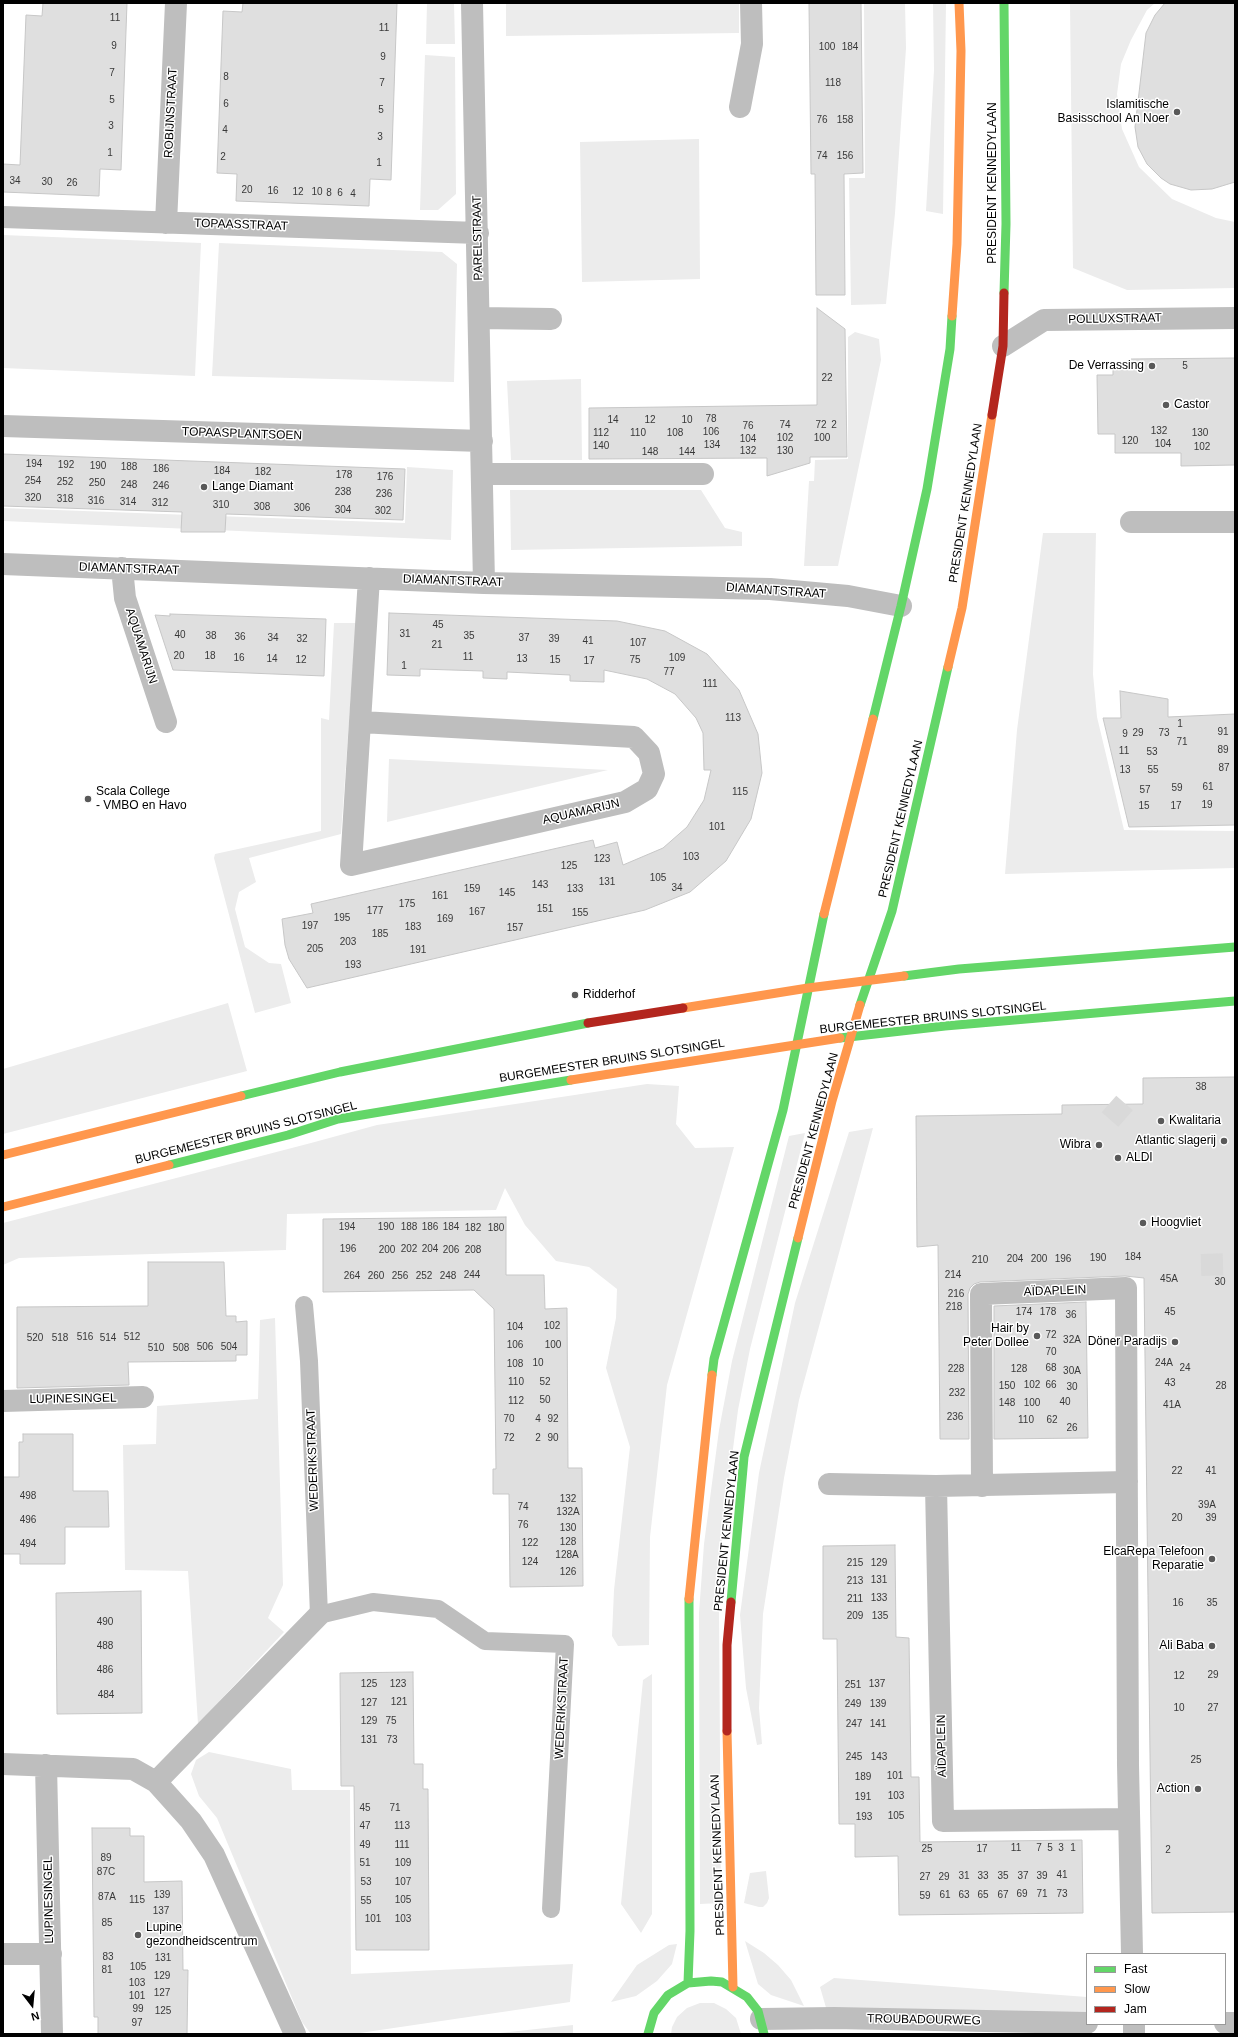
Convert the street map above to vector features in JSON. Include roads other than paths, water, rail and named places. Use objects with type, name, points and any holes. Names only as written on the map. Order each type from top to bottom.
[{"type":"street","name":"ROBIJNSTRAAT","points":[[166,223],[176,3]]},
{"type":"street","name":"PARELSTRAAT","points":[[472,3],[480,318],[484,583]]},
{"type":"street","points":[[740,108],[752,44],[752,3]]},
{"type":"street","points":[[688,1983],[690,1930],[689,1598],[714,1359],[782,1110],[830,892],[901,606],[927,489],[950,349],[958,224],[961,51],[959,3]]},
{"type":"street","name":"PRESIDENT KENNEDYLAAN","points":[[733,1987],[727,1757],[727,1645],[744,1457],[832,1101],[853,1036],[867,982],[892,911],[962,608],[1003,346],[1006,224],[1004,3]]},
{"type":"street","name":"TOPAASSTRAAT","points":[[3,217],[478,233]]},
{"type":"street","points":[[480,318],[551,319]]},
{"type":"street","name":"POLLUXSTRAAT","points":[[1003,346],[1044,320],[1235,318]]},
{"type":"street","name":"TOPAASPLANTSOEN","points":[[3,426],[482,441]]},
{"type":"street","points":[[483,474],[703,474]]},
{"type":"street","points":[[1131,522],[1235,522]]},
{"type":"street","name":"DIAMANTSTRAAT","points":[[3,564],[484,583],[770,589],[848,596],[901,606]]},
{"type":"street","name":"AQUAMARIJN","points":[[122,568],[125,598],[166,722]]},
{"type":"street","name":"AQUAMARIJN","points":[[361,722],[634,737],[649,753],[654,774],[647,789],[625,802],[350,865],[361,722],[369,578]]},
{"type":"street","points":[[3,1155],[340,1072],[581,1024],[808,988],[867,982],[959,969],[1235,947]]},
{"type":"street","name":"BURGEMEESTER BRUINS SLOTSINGEL","points":[[3,1207],[288,1135],[338,1119],[853,1036],[945,1026],[1235,1001]]},
{"type":"street","name":"AÏDAPLEIN","points":[[982,1486],[981,1294],[1126,1288],[1129,1819],[1132,1953]]},
{"type":"street","name":"LUPINESINGEL","points":[[3,1400],[143,1398]]},
{"type":"street","points":[[829,1484],[982,1486],[1126,1482]]},
{"type":"street","name":"AÏDAPLEIN","points":[[936,1486],[943,1820],[1129,1819]]},
{"type":"street","points":[[156,1782],[319,1615]]},
{"type":"street","points":[[3,1764],[133,1769],[156,1782],[192,1821],[214,1855],[295,2034]]},
{"type":"street","name":"LUPINESINGEL","points":[[46,1766],[52,2034]]},
{"type":"street","points":[[3,1954],[51,1954]]},
{"type":"street","points":[[648,2034],[654,2013],[660,2003],[668,1995],[688,1983],[711,1981],[722,1982],[733,1987],[750,2001],[763,2027]]},
{"type":"street","name":"TROUBADOURWEG","points":[[763,2027],[834,2018],[959,2028],[1086,2023]]},
{"type":"lane","name":"WEDERIKSTRAAT","points":[[304,1305],[309,1361],[319,1615],[373,1602],[438,1610],[484,1641],[565,1644],[550,1910]]},
{"type":"tunnel","points":[[1109,1104],[1133,1125]]},
{"type":"tunnel","points":[[1201,1265],[1235,1264]]},
{"type":"place","name":"Islamitische Basisschool An Noer","points":[[1177,112]]},
{"type":"place","name":"De Verrassing","points":[[1152,366]]},
{"type":"place","name":"Castor","points":[[1166,405]]},
{"type":"place","name":"Lange Diamant","points":[[204,487]]},
{"type":"place","name":"Scala College - VMBO en Havo","points":[[88,799]]},
{"type":"place","name":"Ridderhof","points":[[575,995]]},
{"type":"place","name":"Kwalitaria","points":[[1161,1121]]},
{"type":"place","name":"Atlantic slagerij","points":[[1224,1141]]},
{"type":"place","name":"Wibra","points":[[1099,1145]]},
{"type":"place","name":"ALDI","points":[[1118,1158]]},
{"type":"place","name":"Hoogvliet","points":[[1143,1223]]},
{"type":"place","name":"Hair by Peter Dollee","points":[[1037,1336]]},
{"type":"place","name":"Döner Paradijs","points":[[1175,1342]]},
{"type":"place","name":"ElcaRepa Telefoon Reparatie","points":[[1212,1559]]},
{"type":"place","name":"Ali Baba","points":[[1212,1646]]},
{"type":"place","name":"Action","points":[[1198,1789]]},
{"type":"place","name":"Lupine gezondheidscentrum","points":[[138,1935]]}]
